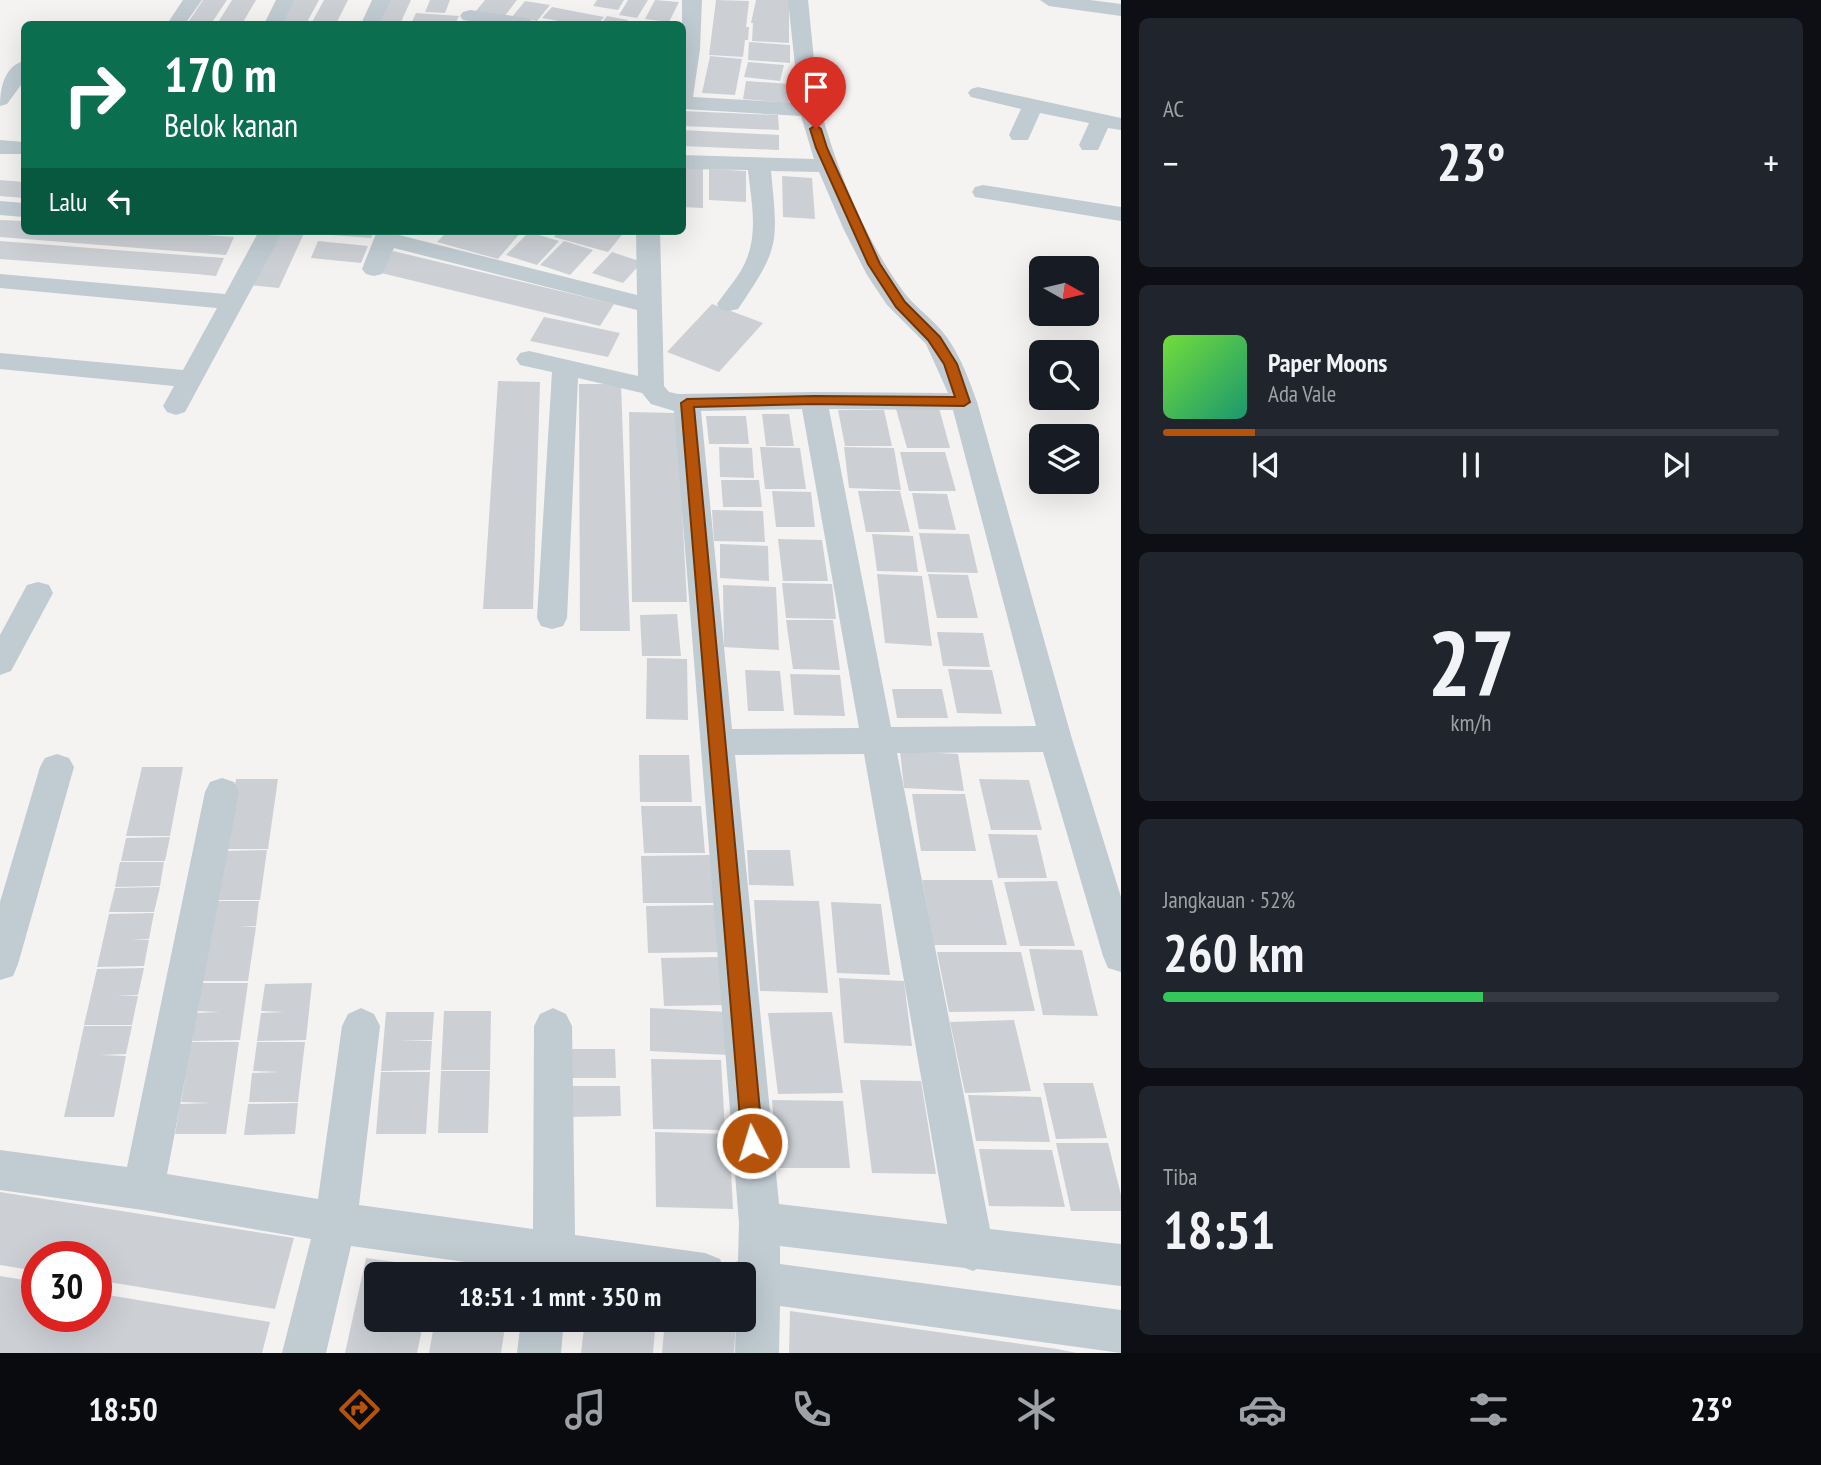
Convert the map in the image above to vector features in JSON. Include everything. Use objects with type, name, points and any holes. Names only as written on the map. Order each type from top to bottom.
[{"type":"street","points":[[178,21],[192,0]]},
{"type":"street","points":[[275,21],[286,0]]},
{"type":"street","points":[[372,21],[382,0]]},
{"type":"street","points":[[686,49],[691,0]]},
{"type":"street","points":[[798,0],[810,110],[830,166],[874,264],[891,293],[910,317],[933,337],[951,364],[964,402],[1056,739],[1121,956]]},
{"type":"street","points":[[686,102],[810,110],[821,102],[825,91],[815,0]]},
{"type":"street","points":[[1049,0],[1121,10]]},
{"type":"street","points":[[1096,0],[1121,3]]},
{"type":"street","points":[[471,13],[512,21]]},
{"type":"street","points":[[7,96],[21,72]]},
{"type":"street","points":[[978,93],[1111,121],[1090,145]]},
{"type":"street","points":[[1020,135],[1033,105]]},
{"type":"street","points":[[0,146],[21,148]]},
{"type":"street","points":[[686,162],[830,166]]},
{"type":"street","points":[[729,304],[755,267],[763,246],[759,166]]},
{"type":"street","points":[[983,192],[1121,214]]},
{"type":"street","points":[[0,208],[21,210]]},
{"type":"street","points":[[176,406],[234,302],[264,235]]},
{"type":"street","points":[[374,269],[387,235],[650,306]]},
{"type":"street","points":[[648,235],[650,387]]},
{"type":"street","points":[[0,281],[234,302]]},
{"type":"street","points":[[529,359],[650,387],[660,398],[687,403],[814,400],[964,402]]},
{"type":"street","points":[[0,360],[191,379]]},
{"type":"street","points":[[552,618],[565,369]]},
{"type":"street","points":[[814,400],[973,1250]]},
{"type":"street","points":[[687,403],[760,1223],[755,1262]]},
{"type":"street","points":[[0,663],[38,593]]},
{"type":"street","points":[[718,742],[1056,739]]},
{"type":"street","points":[[0,964],[58,767]]},
{"type":"street","points":[[143,1190],[222,792]]},
{"type":"street","points":[[304,1353],[337,1223],[361,1026]]},
{"type":"street","points":[[552,1262],[553,1026]]},
{"type":"street","points":[[0,1170],[143,1190],[547,1262]]},
{"type":"street","points":[[760,1223],[973,1250],[1121,1265]]},
{"type":"street","points":[[756,1282],[1121,1332]]},
{"type":"street","points":[[538,1353],[542,1332]]},
{"type":"street","points":[[756,1332],[757,1353]]},
{"type":"building","points":[[203,0],[227,0],[213,21],[189,21]]},
{"type":"building","points":[[232,0],[256,0],[244,21],[219,21]]},
{"type":"building","points":[[295,0],[319,0],[308,21],[283,21]]},
{"type":"building","points":[[324,0],[348,0],[338,21],[313,21]]},
{"type":"building","points":[[387,0],[411,0],[401,21],[376,21]]},
{"type":"building","points":[[430,0],[450,0],[445,13],[425,12]]},
{"type":"building","points":[[485,0],[517,0],[504,17],[475,12]]},
{"type":"building","points":[[597,0],[624,0],[618,10],[593,6]]},
{"type":"building","points":[[628,0],[648,0],[637,18],[619,15]]},
{"type":"building","points":[[655,0],[679,2],[670,21],[645,19]]},
{"type":"building","points":[[716,0],[749,1],[746,27],[749,27],[748,40],[745,40],[743,57],[709,55]]},
{"type":"building","points":[[756,0],[789,0],[789,43],[752,41],[751,23]]},
{"type":"building","points":[[525,1],[550,5],[537,21],[512,17]]},
{"type":"building","points":[[552,7],[604,17],[601,21],[558,21],[542,18]]},
{"type":"building","points":[[416,13],[459,16],[456,21],[412,21]]},
{"type":"building","points":[[607,16],[628,20],[627,21],[603,21]]},
{"type":"building","points":[[749,42],[790,45],[790,63],[748,60]]},
{"type":"building","points":[[710,56],[742,59],[735,95],[702,93]]},
{"type":"building","points":[[748,62],[784,65],[780,81],[744,77]]},
{"type":"building","points":[[746,81],[791,84],[789,103],[743,99]]},
{"type":"building","points":[[686,111],[778,115],[779,130],[686,126]]},
{"type":"building","points":[[686,130],[779,135],[779,150],[686,146]]},
{"type":"building","points":[[686,169],[703,169],[703,208],[686,207]]},
{"type":"building","points":[[709,169],[746,171],[746,202],[709,200]]},
{"type":"building","points":[[782,176],[812,178],[815,219],[783,217]]},
{"type":"building","points":[[0,180],[21,182],[21,198],[0,196]]},
{"type":"building","points":[[0,220],[21,221],[21,235],[234,237],[226,255],[0,237]]},
{"type":"building","points":[[273,235],[303,235],[279,288],[249,285]]},
{"type":"building","points":[[332,235],[372,235],[371,238]]},
{"type":"building","points":[[444,235],[519,235],[498,259],[437,242]]},
{"type":"building","points":[[526,235],[539,235],[559,241],[537,265],[506,255]]},
{"type":"building","points":[[556,235],[622,235],[608,252],[554,237]]},
{"type":"building","points":[[0,241],[224,258],[216,276],[0,259]]},
{"type":"building","points":[[318,241],[368,246],[361,263],[311,258]]},
{"type":"building","points":[[564,241],[593,250],[570,275],[540,265]]},
{"type":"building","points":[[393,251],[614,304],[600,326],[377,272]]},
{"type":"building","points":[[612,252],[642,262],[623,283],[592,273]]},
{"type":"building","points":[[712,304],[763,323],[719,372],[667,352]]},
{"type":"building","points":[[544,317],[620,333],[608,357],[530,341]]},
{"type":"building","points":[[498,381],[540,382],[533,609],[483,609]]},
{"type":"building","points":[[579,384],[621,384],[630,631],[580,631]]},
{"type":"building","points":[[939,408],[950,448],[907,448],[896,409]]},
{"type":"building","points":[[838,410],[884,410],[892,446],[845,446]]},
{"type":"building","points":[[629,412],[677,413],[687,602],[632,602]]},
{"type":"building","points":[[762,414],[789,414],[794,446],[766,446]]},
{"type":"building","points":[[706,416],[746,416],[749,444],[709,444]]},
{"type":"building","points":[[719,447],[752,448],[754,478],[720,477]]},
{"type":"building","points":[[760,447],[800,448],[806,489],[765,489]]},
{"type":"building","points":[[844,447],[894,448],[901,490],[849,488]]},
{"type":"building","points":[[900,452],[945,452],[956,491],[909,491]]},
{"type":"building","points":[[721,480],[759,480],[762,507],[723,507]]},
{"type":"building","points":[[772,491],[811,492],[815,527],[776,527]]},
{"type":"building","points":[[858,491],[900,491],[910,532],[866,532]]},
{"type":"building","points":[[912,493],[947,494],[956,530],[919,529]]},
{"type":"building","points":[[712,510],[763,511],[765,542],[714,541]]},
{"type":"building","points":[[919,533],[969,534],[978,573],[927,572]]},
{"type":"building","points":[[872,534],[913,536],[918,572],[877,571]]},
{"type":"building","points":[[778,539],[822,540],[828,581],[783,581]]},
{"type":"building","points":[[720,544],[768,546],[769,581],[720,578]]},
{"type":"building","points":[[877,574],[922,576],[932,646],[885,643]]},
{"type":"building","points":[[928,574],[968,575],[978,618],[937,618]]},
{"type":"building","points":[[782,583],[832,584],[836,619],[786,618]]},
{"type":"building","points":[[723,585],[776,587],[779,650],[724,647]]},
{"type":"building","points":[[677,614],[681,656],[642,656],[640,615]]},
{"type":"building","points":[[786,620],[833,620],[840,670],[793,669]]},
{"type":"building","points":[[937,632],[983,633],[990,667],[943,666]]},
{"type":"building","points":[[647,658],[687,659],[688,720],[646,719]]},
{"type":"building","points":[[948,669],[992,670],[1002,714],[957,713]]},
{"type":"building","points":[[745,670],[780,671],[784,711],[748,711]]},
{"type":"building","points":[[790,674],[840,675],[845,716],[794,715]]},
{"type":"building","points":[[892,689],[942,689],[948,718],[897,718]]},
{"type":"building","points":[[900,751],[958,754],[964,791],[904,788]]},
{"type":"building","points":[[639,755],[689,755],[692,802],[640,802]]},
{"type":"building","points":[[142,767],[183,767],[170,836],[126,836]]},
{"type":"building","points":[[236,779],[278,779],[268,849],[224,849]]},
{"type":"building","points":[[979,779],[1029,780],[1042,830],[991,830]]},
{"type":"building","points":[[912,794],[965,794],[976,851],[921,851]]},
{"type":"building","points":[[641,806],[701,806],[705,853],[644,853]]},
{"type":"building","points":[[988,834],[1037,835],[1047,878],[998,878]]},
{"type":"building","points":[[170,837],[165,861],[121,861],[126,838]]},
{"type":"building","points":[[267,850],[260,900],[215,900],[223,851]]},
{"type":"building","points":[[747,850],[790,850],[794,886],[749,885]]},
{"type":"building","points":[[710,855],[715,903],[643,903],[641,856]]},
{"type":"building","points":[[120,862],[164,862],[160,886],[115,887]]},
{"type":"building","points":[[922,880],[992,880],[1007,945],[934,945]]},
{"type":"building","points":[[1057,881],[1075,946],[1020,946],[1004,882]]},
{"type":"building","points":[[160,887],[154,912],[109,912],[115,888]]},
{"type":"building","points":[[754,900],[819,901],[828,993],[760,991]]},
{"type":"building","points":[[214,901],[259,901],[256,926],[240,926],[256,927],[248,981],[201,981]]},
{"type":"building","points":[[831,902],[881,904],[890,975],[837,973]]},
{"type":"building","points":[[720,905],[724,952],[648,953],[646,906]]},
{"type":"building","points":[[154,913],[149,939],[132,939],[149,940],[144,966],[97,967],[109,914]]},
{"type":"building","points":[[1029,949],[1082,950],[1098,1016],[1043,1015]]},
{"type":"building","points":[[937,952],[1021,952],[1035,1011],[949,1012]]},
{"type":"building","points":[[721,957],[725,1005],[664,1006],[661,958]]},
{"type":"building","points":[[144,968],[138,995],[116,996],[138,996],[132,1025],[84,1025],[97,969]]},
{"type":"building","points":[[839,978],[904,981],[912,1046],[844,1043]]},
{"type":"building","points":[[201,983],[248,983],[240,1040],[192,1041],[196,1013],[219,1012],[196,1011]]},
{"type":"building","points":[[312,983],[306,1040],[257,1041],[261,1013],[284,1012],[261,1011],[265,984]]},
{"type":"building","points":[[650,1008],[728,1012],[729,1055],[650,1051]]},
{"type":"building","points":[[444,1011],[491,1011],[490,1070],[441,1070]]},
{"type":"building","points":[[386,1012],[434,1012],[432,1040],[399,1040],[432,1041],[430,1070],[381,1071]]},
{"type":"building","points":[[832,1012],[843,1093],[778,1094],[768,1013]]},
{"type":"building","points":[[1014,1020],[1031,1091],[965,1093],[950,1022]]},
{"type":"building","points":[[84,1026],[132,1026],[126,1054],[100,1055],[126,1056],[114,1117],[64,1117]]},
{"type":"building","points":[[191,1042],[239,1042],[226,1134],[175,1134],[180,1104],[211,1103],[181,1102]]},
{"type":"building","points":[[257,1042],[305,1042],[298,1102],[249,1102],[252,1073],[280,1072],[253,1071]]},
{"type":"building","points":[[567,1049],[615,1049],[616,1078],[567,1078]]},
{"type":"building","points":[[651,1059],[721,1060],[725,1130],[653,1129]]},
{"type":"building","points":[[441,1071],[490,1071],[488,1133],[438,1133]]},
{"type":"building","points":[[381,1072],[430,1072],[426,1134],[376,1134]]},
{"type":"building","points":[[860,1080],[921,1081],[936,1174],[872,1173]]},
{"type":"building","points":[[1043,1083],[1093,1083],[1107,1138],[1056,1139]]},
{"type":"building","points":[[571,1086],[620,1086],[621,1116],[571,1117]]},
{"type":"building","points":[[968,1095],[1041,1097],[1050,1142],[976,1141]]},
{"type":"building","points":[[772,1100],[843,1101],[850,1168],[777,1168]]},
{"type":"building","points":[[298,1103],[295,1134],[244,1135],[248,1104]]},
{"type":"building","points":[[655,1132],[729,1134],[733,1209],[656,1207]]},
{"type":"building","points":[[1056,1143],[1108,1143],[1121,1195],[1121,1211],[1071,1211]]},
{"type":"building","points":[[979,1149],[1052,1150],[1065,1207],[989,1206]]},
{"type":"building","points":[[0,1192],[294,1238],[275,1309],[112,1283],[112,1241],[21,1241],[21,1268],[0,1265]]},
{"type":"building","points":[[366,1258],[396,1262],[365,1262]]},
{"type":"building","points":[[364,1267],[364,1332],[421,1332],[417,1353],[345,1353]]},
{"type":"building","points":[[0,1276],[21,1279],[21,1332],[112,1332],[112,1296],[270,1322],[262,1353],[0,1353]]},
{"type":"building","points":[[790,1311],[1057,1349],[1077,1353],[789,1353]]},
{"type":"building","points":[[433,1332],[504,1332],[501,1353],[429,1353]]},
{"type":"building","points":[[584,1332],[655,1332],[653,1353],[581,1353]]},
{"type":"building","points":[[664,1332],[735,1332],[734,1353],[662,1353]]},
{"type":"route","points":[[752,1143],[687,403],[814,400],[964,402],[951,364],[933,337],[900,305],[874,264],[821,148],[816,129]]}]
